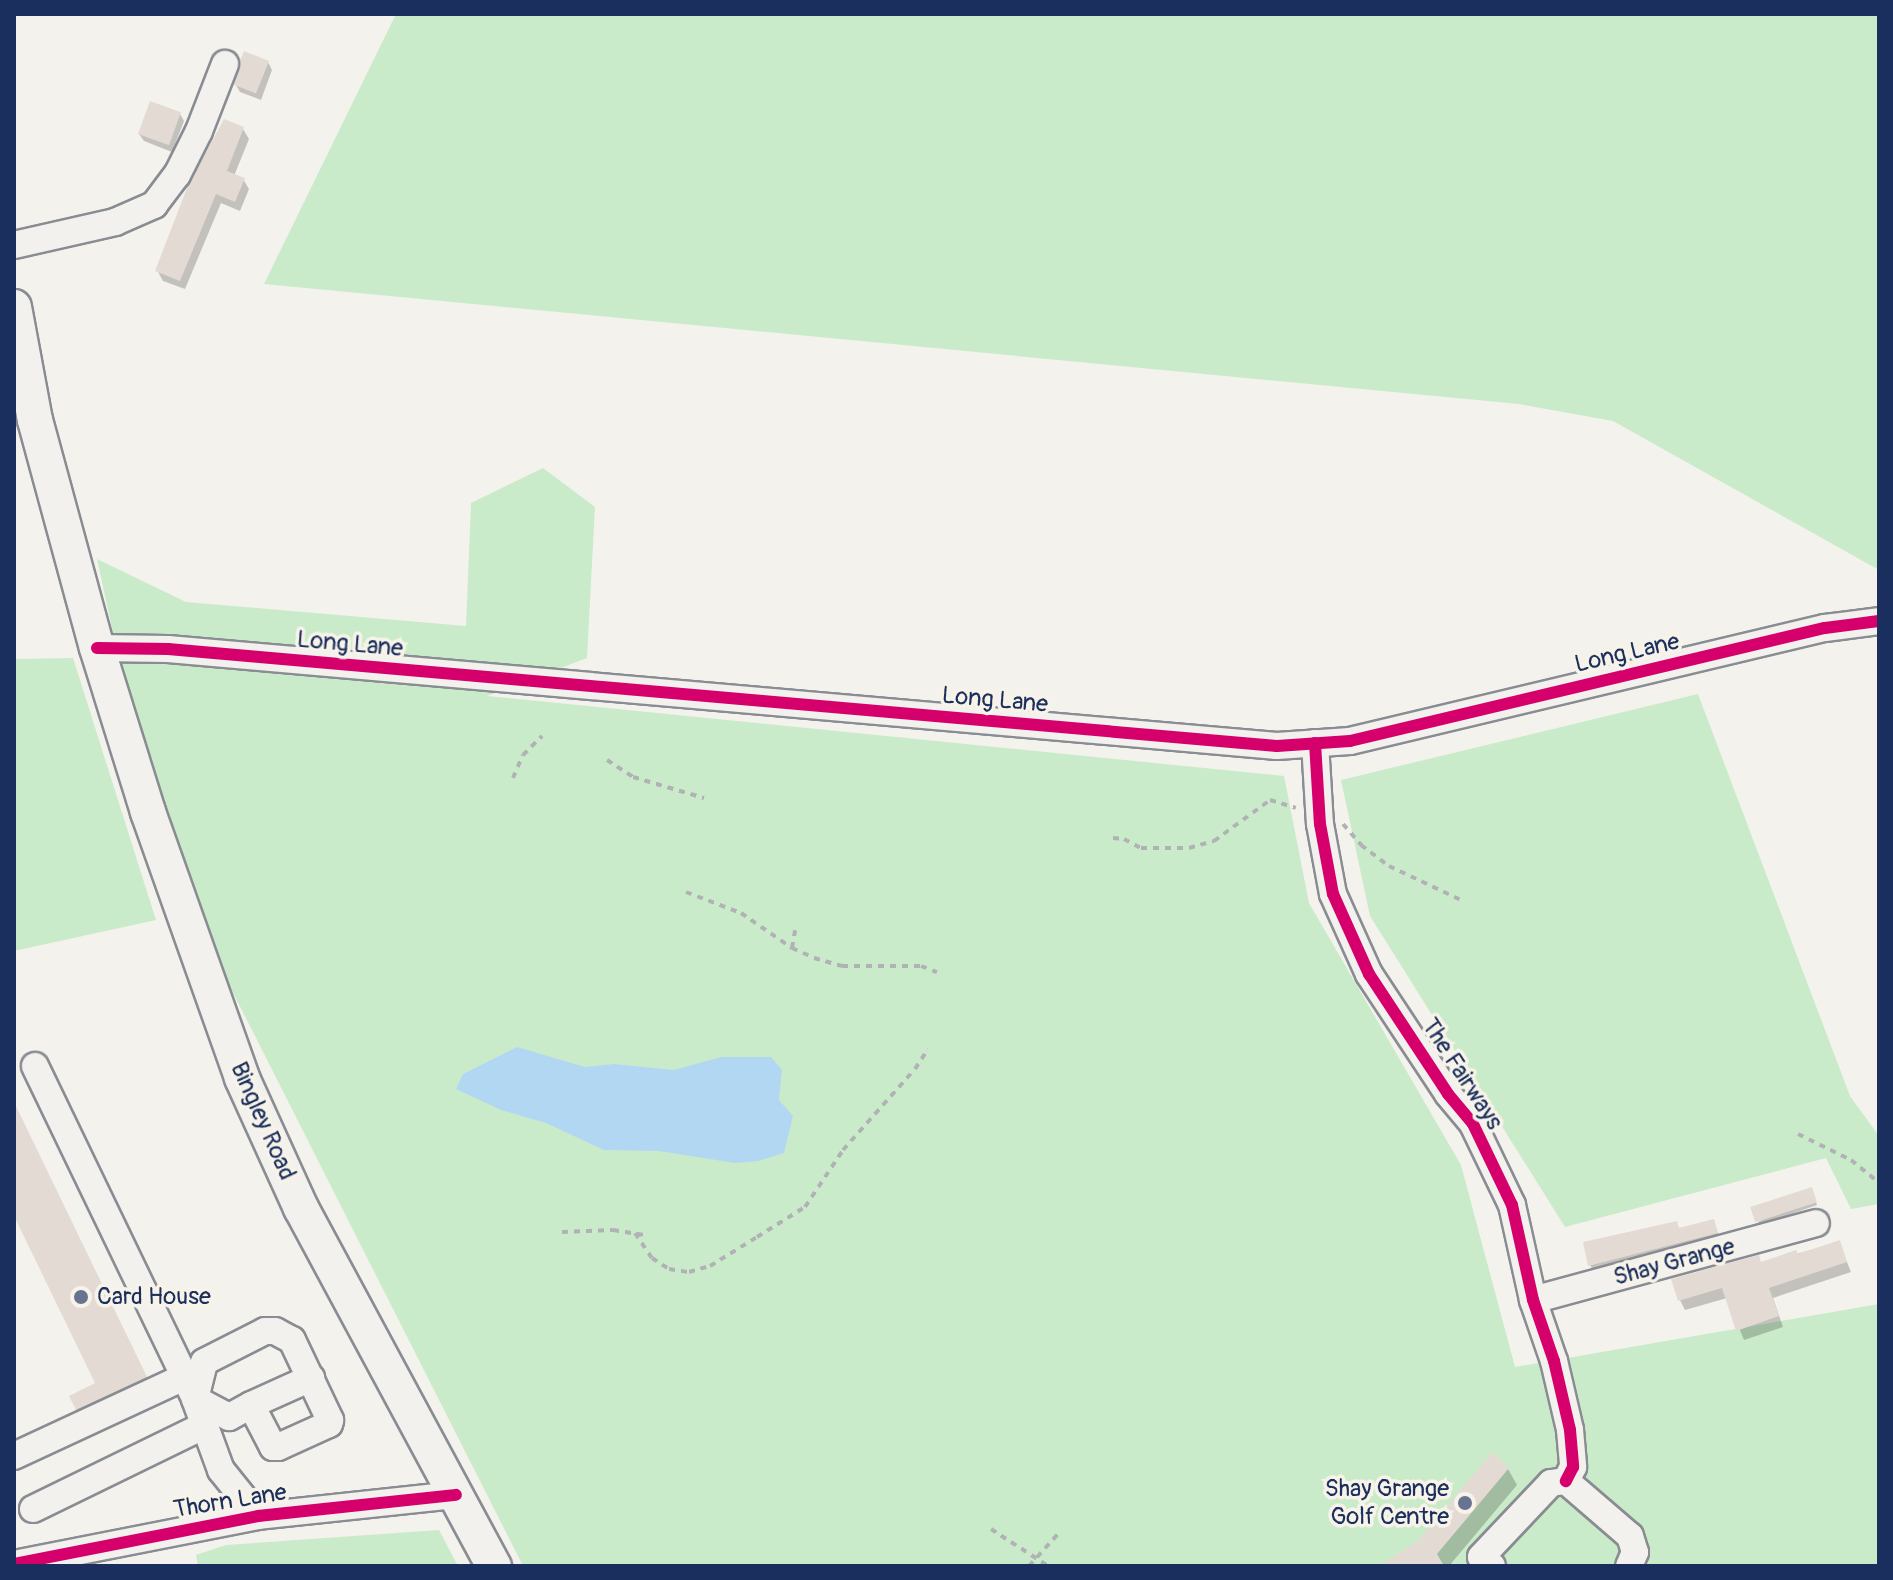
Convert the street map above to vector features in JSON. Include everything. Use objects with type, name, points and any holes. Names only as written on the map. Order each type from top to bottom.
[{"type":"main road","name":"Bingley Road","points":[[14,307],[35,420],[97,648],[148,812],[242,1078],[301,1208],[494,1566]]},
{"type":"street","points":[[14,245],[115,222],[154,205],[188,153],[225,64]]},
{"type":"street","name":"Long Lane","points":[[97,648],[168,649],[1277,746],[1350,741],[1825,628],[1879,621]]},
{"type":"street","name":"The Fairways","points":[[1315,743],[1320,824],[1333,894],[1369,974],[1448,1094],[1473,1124],[1512,1205],[1533,1300],[1554,1361],[1570,1430],[1573,1467],[1566,1481]]},
{"type":"street","points":[[35,1066],[190,1388],[221,1470],[258,1516]]},
{"type":"street","name":"Shay Grange","points":[[1533,1300],[1816,1223]]},
{"type":"street","points":[[14,1456],[190,1388],[204,1362],[265,1331],[275,1331],[292,1340],[329,1415],[329,1424],[273,1447],[251,1405]]},
{"type":"street","points":[[190,1388],[229,1417],[311,1378]]},
{"type":"street","points":[[33,1509],[205,1425]]},
{"type":"street","points":[[1486,1562],[1551,1483],[1566,1481],[1630,1536],[1635,1552],[1629,1566]]},
{"type":"street","name":"Thorn Lane","points":[[14,1564],[79,1559],[258,1516],[456,1495]]},
{"type":"path","points":[[513,778],[523,755],[542,736]]},
{"type":"path","points":[[607,760],[633,777],[704,798]]},
{"type":"path","points":[[1113,838],[1124,839],[1141,848],[1189,848],[1214,841],[1270,800],[1302,810]]},
{"type":"path","points":[[1333,821],[1347,825],[1361,845],[1389,866],[1463,901]]},
{"type":"path","points":[[686,892],[741,913],[792,948],[842,966],[921,966],[937,972]]},
{"type":"path","points":[[792,948],[796,926]]},
{"type":"path","points":[[635,1233],[652,1258],[669,1269],[689,1272],[710,1266],[805,1207],[843,1150],[864,1130],[928,1049]]},
{"type":"path","points":[[1798,1134],[1851,1160],[1879,1183]]},
{"type":"path","points":[[562,1232],[593,1229],[646,1235]]},
{"type":"path","points":[[991,1529],[1048,1566]]},
{"type":"path","points":[[1029,1566],[1058,1534]]},
{"type":"green space","points":[[396,14],[1879,14],[1879,570],[1613,421],[1519,404],[264,284]]},
{"type":"green space","points":[[543,468],[595,507],[587,658],[487,696],[1284,776],[1309,903],[1461,1165],[1515,1367],[1879,1304],[1879,1566],[523,1566],[215,957],[118,656],[97,559],[186,602],[466,626],[471,503]]},
{"type":"green space","points":[[73,658],[156,920],[14,951],[14,659]]},
{"type":"green space","points":[[1698,694],[1850,1096],[1879,1136],[1879,1204],[1851,1209],[1826,1158],[1565,1227],[1370,916],[1341,780]]},
{"type":"green space","points":[[439,1530],[458,1566],[198,1566],[196,1555],[226,1545]]},
{"type":"water","points":[[517,1047],[585,1067],[614,1064],[674,1070],[721,1057],[771,1057],[782,1070],[779,1100],[793,1116],[784,1153],[758,1161],[735,1163],[659,1151],[604,1150],[546,1123],[501,1110],[456,1089],[463,1074]]},
{"type":"building","points":[[244,51],[269,61],[256,94],[231,83]]},
{"type":"building","points":[[150,101],[181,112],[169,145],[138,134]]},
{"type":"building","points":[[224,119],[244,127],[227,171],[245,178],[235,202],[216,194],[180,281],[155,271],[187,188]]},
{"type":"building","name":"Card House","points":[[14,1102],[147,1377],[76,1410],[69,1396],[95,1383],[14,1216]]},
{"type":"building","points":[[1812,1187],[1817,1202],[1755,1222],[1750,1207]]},
{"type":"building","points":[[1714,1219],[1718,1233],[1588,1266],[1583,1242],[1677,1221],[1679,1228]]},
{"type":"building","points":[[1840,1240],[1847,1262],[1769,1288],[1779,1316],[1736,1331],[1722,1288],[1678,1301],[1671,1279],[1759,1255],[1761,1262],[1796,1250],[1798,1254]]},
{"type":"building","name":"Shay Grange Golf Centre","points":[[1492,1452],[1509,1468],[1437,1554],[1444,1566],[1379,1566],[1418,1541]]},
{"type":"cycle path","points":[[97,648],[168,649],[1277,746],[1350,741],[1825,628],[1879,621]]},
{"type":"cycle path","points":[[1315,743],[1320,824],[1333,894],[1369,974],[1448,1094],[1473,1124],[1512,1205],[1533,1300],[1554,1361],[1570,1430],[1573,1467],[1566,1481]]},
{"type":"cycle path","points":[[14,1564],[258,1516],[456,1495]]},
{"type":"place","name":"Card House","points":[[81,1297]]},
{"type":"place","name":"Shay Grange Golf Centre","points":[[1465,1503]]}]
